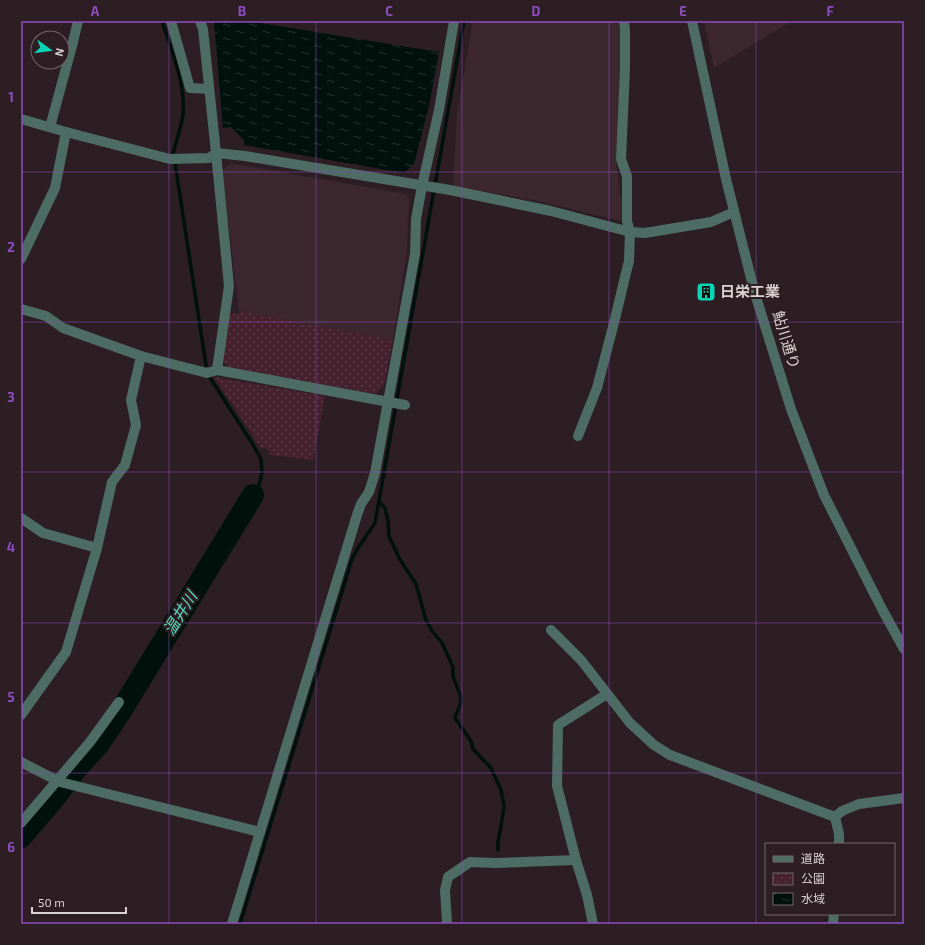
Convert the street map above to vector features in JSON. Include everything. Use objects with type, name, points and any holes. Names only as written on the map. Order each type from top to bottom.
[{"type":"street","points":[[50,127],[78,21]]},
{"type":"street","points":[[171,21],[190,88],[209,89]]},
{"type":"street","points":[[200,21],[209,89],[229,286],[217,370]]},
{"type":"street","points":[[232,924],[357,515],[373,482],[390,402],[415,254],[416,219],[426,187],[454,21]]},
{"type":"street","points":[[578,436],[597,388],[629,261],[630,232],[627,221],[627,176],[621,159],[626,69],[624,21]]},
{"type":"street","name":"鮎川通り","points":[[692,21],[734,212],[756,294],[791,408],[824,495],[904,649]]},
{"type":"street","points":[[21,119],[170,159],[209,158],[216,153],[245,156],[450,190],[551,211],[630,232],[645,233],[711,222],[734,212]]},
{"type":"street","points":[[21,259],[55,188],[66,132]]},
{"type":"street","points":[[21,308],[46,316],[63,328],[141,356],[207,373],[217,370],[404,405]]},
{"type":"street","points":[[21,715],[66,652],[97,548],[112,482],[125,465],[136,425],[131,400],[141,356]]},
{"type":"street","points":[[21,518],[43,533],[97,548]]},
{"type":"street","points":[[550,630],[581,660],[630,723],[654,745],[670,755],[835,817]]},
{"type":"street","points":[[593,924],[587,896],[556,786],[558,725],[607,694]]},
{"type":"street","points":[[21,822],[90,742],[119,702]]},
{"type":"street","points":[[21,762],[56,780],[260,832]]},
{"type":"street","points":[[835,817],[842,811],[859,804],[904,798]]},
{"type":"street","points":[[835,817],[839,834],[839,843]]},
{"type":"street","points":[[447,924],[445,890],[448,877],[470,862],[496,863],[576,860]]},
{"type":"shaded area","points":[[473,21],[619,21],[622,68],[616,160],[623,215],[620,221],[538,201],[453,186],[457,112]]},
{"type":"shaded area","points":[[704,21],[792,21],[714,68]]},
{"type":"shaded area","points":[[230,163],[406,194],[410,200],[407,252],[393,340],[239,311],[222,171]]},
{"type":"green space","points":[[239,311],[393,340],[384,386],[376,394],[229,368],[222,359],[230,313],[239,314]]},
{"type":"green space","points":[[214,377],[325,396],[313,460],[271,455],[266,448],[261,448]]},
{"type":"water","points":[[248,21],[439,52],[429,106],[414,164],[404,173],[244,145],[244,140],[231,127],[223,128],[214,22]]},
{"type":"waterway","points":[[162,21],[177,67],[183,103],[183,115],[173,154]]},
{"type":"waterway","points":[[240,924],[352,559],[375,523],[464,21]]},
{"type":"waterway","points":[[175,163],[206,365]]},
{"type":"waterway","name":"温井川","points":[[209,376],[261,459],[262,472],[259,486],[253,495]]},
{"type":"waterway","name":"温井川","points":[[21,837],[56,796],[76,769],[99,744],[119,714],[253,495]]},
{"type":"waterway","points":[[379,502],[385,508],[389,536],[399,558],[416,584],[426,620],[432,631],[442,643],[453,667],[453,676],[461,698],[455,718],[471,741],[473,749],[491,768],[501,790],[504,806],[498,850]]},
{"type":"place","name":"日栄工業","points":[[706,292]]}]
